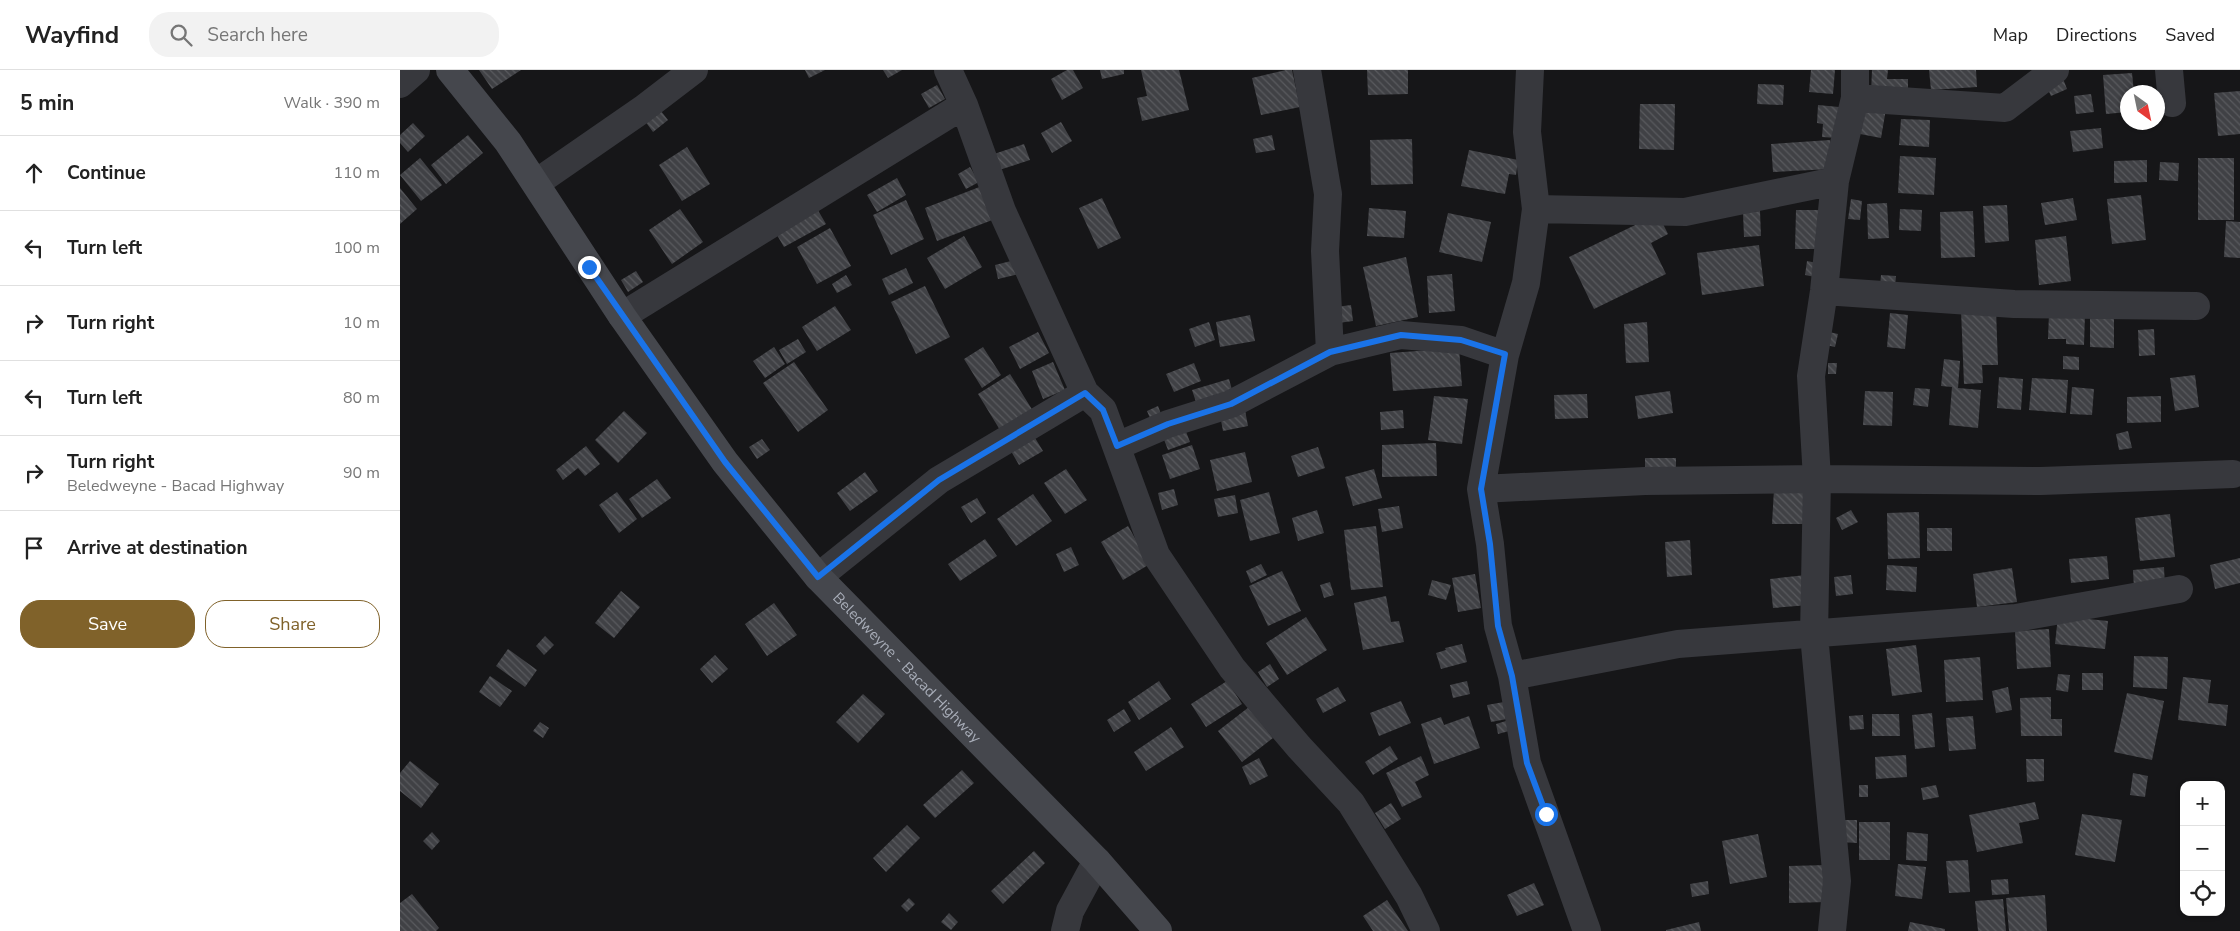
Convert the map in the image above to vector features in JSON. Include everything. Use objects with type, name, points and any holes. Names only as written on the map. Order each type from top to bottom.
[{"type":"street","points":[[400,84],[416,70]]},
{"type":"street","name":"Beledweyne - Bacad Highway","points":[[450,70],[508,142],[622,316],[725,462],[818,577],[1097,861],[1158,931]]},
{"type":"street","points":[[536,184],[643,109],[694,70]]},
{"type":"street","points":[[948,70],[964,104],[1002,211],[1085,393],[1103,410],[1156,555],[1232,668],[1299,747],[1351,803],[1409,896],[1426,931]]},
{"type":"street","points":[[1307,70],[1328,194],[1325,251],[1330,352]]},
{"type":"street","points":[[1530,70],[1527,132],[1536,209],[1526,283],[1505,354],[1481,489],[1490,544],[1498,626],[1512,676],[1527,763],[1587,931]]},
{"type":"street","points":[[1832,931],[1837,881],[1814,635],[1816,479],[1811,376],[1824,291],[1835,181],[1855,98],[1855,70]]},
{"type":"street","points":[[1855,98],[2005,108],[2055,70]]},
{"type":"street","points":[[2169,70],[2172,103]]},
{"type":"street","points":[[622,316],[964,104]]},
{"type":"street","points":[[1536,209],[1685,212],[1835,181]]},
{"type":"street","points":[[1824,291],[2014,304],[2196,306]]},
{"type":"street","points":[[1117,446],[1168,424],[1231,404],[1330,352],[1401,335],[1461,340],[1505,354]]},
{"type":"street","points":[[818,577],[939,480],[1085,393]]},
{"type":"street","points":[[1481,489],[1645,481],[1816,479],[2041,482],[2233,474]]},
{"type":"street","points":[[1512,676],[1678,644],[2016,618],[2179,589]]},
{"type":"street","points":[[1064,931],[1070,911],[1097,861]]},
{"type":"building","points":[[479,70],[521,70],[492,89]]},
{"type":"building","points":[[805,70],[825,70],[809,78]]},
{"type":"building","points":[[883,70],[902,70],[888,78]]},
{"type":"building","points":[[1067,70],[1073,70],[1083,88],[1062,100],[1051,79]]},
{"type":"building","points":[[1100,70],[1124,70],[1124,74],[1102,79]]},
{"type":"building","points":[[1141,70],[1179,70],[1189,110],[1142,121],[1137,98],[1147,96]]},
{"type":"building","points":[[1292,70],[1300,107],[1261,115],[1252,78]]},
{"type":"building","points":[[1367,70],[1408,70],[1408,94],[1368,95]]},
{"type":"building","points":[[1811,70],[1835,70],[1833,94],[1809,92]]},
{"type":"building","points":[[1872,70],[1888,70],[1887,79],[1908,79],[1908,94],[1871,93]]},
{"type":"building","points":[[1929,70],[1976,70],[1977,87],[1931,90]]},
{"type":"building","points":[[2132,73],[2133,85],[2120,85],[2120,113],[2106,114],[2103,75]]},
{"type":"building","points":[[2062,76],[2067,89],[2051,96],[2045,83]]},
{"type":"building","points":[[1758,84],[1784,85],[1783,105],[1757,104]]},
{"type":"building","points":[[937,85],[945,99],[929,108],[921,94]]},
{"type":"building","points":[[2240,91],[2240,134],[2218,136],[2214,93]]},
{"type":"building","points":[[2091,94],[2094,112],[2076,114],[2074,96]]},
{"type":"building","points":[[1640,104],[1675,104],[1674,150],[1639,149]]},
{"type":"building","points":[[1818,105],[1839,107],[1837,138],[1822,137],[1823,124],[1817,123]]},
{"type":"building","points":[[1865,105],[1886,109],[1881,138],[1860,134]]},
{"type":"building","points":[[657,106],[668,120],[653,132],[642,117]]},
{"type":"building","points":[[1901,119],[1930,120],[1929,147],[1899,145]]},
{"type":"building","points":[[1061,122],[1072,141],[1052,153],[1041,133]]},
{"type":"building","points":[[413,123],[425,136],[408,152],[400,143],[400,135]]},
{"type":"building","points":[[2101,128],[2103,148],[2073,152],[2070,131]]},
{"type":"building","points":[[468,135],[483,153],[446,184],[431,165]]},
{"type":"building","points":[[1272,135],[1275,150],[1256,153],[1253,139]]},
{"type":"building","points":[[1412,139],[1413,184],[1371,185],[1370,140]]},
{"type":"building","points":[[1830,140],[1831,169],[1773,172],[1771,144]]},
{"type":"building","points":[[1024,144],[1030,160],[996,171],[991,155]]},
{"type":"building","points":[[687,147],[710,184],[682,201],[659,165]]},
{"type":"building","points":[[1469,150],[1518,160],[1516,175],[1509,174],[1505,194],[1461,186]]},
{"type":"building","points":[[1900,156],[1936,158],[1934,195],[1898,193]]},
{"type":"building","points":[[420,158],[442,185],[421,201],[400,175]]},
{"type":"building","points":[[2198,158],[2234,158],[2234,220],[2198,220]]},
{"type":"building","points":[[2147,160],[2147,182],[2114,183],[2114,161]]},
{"type":"building","points":[[2160,162],[2179,163],[2178,181],[2159,180]]},
{"type":"building","points":[[970,167],[979,182],[966,189],[958,174]]},
{"type":"building","points":[[897,178],[906,195],[877,212],[867,195]]},
{"type":"building","points":[[982,186],[995,219],[937,241],[925,208]]},
{"type":"building","points":[[400,188],[417,209],[400,224]]},
{"type":"building","points":[[2141,195],[2146,240],[2112,244],[2107,199]]},
{"type":"building","points":[[1102,198],[1121,238],[1098,249],[1079,208]]},
{"type":"building","points":[[2073,198],[2077,220],[2045,225],[2041,203]]},
{"type":"building","points":[[1851,199],[1862,201],[1860,220],[1848,219]]},
{"type":"building","points":[[906,200],[924,239],[891,255],[873,215]]},
{"type":"building","points":[[1887,203],[1889,238],[1868,239],[1867,204]]},
{"type":"building","points":[[2007,205],[2009,241],[1985,243],[1983,206]]},
{"type":"building","points":[[816,207],[826,224],[784,247],[774,230]]},
{"type":"building","points":[[1369,208],[1406,211],[1404,238],[1367,236]]},
{"type":"building","points":[[680,209],[703,242],[672,264],[649,230]]},
{"type":"building","points":[[1900,209],[1922,210],[1921,231],[1899,230]]},
{"type":"building","points":[[1796,210],[1818,210],[1825,249],[1795,249]]},
{"type":"building","points":[[1760,211],[1761,236],[1744,237],[1743,213]]},
{"type":"building","points":[[1973,211],[1975,257],[1941,258],[1940,212]]},
{"type":"building","points":[[1448,213],[1491,222],[1482,262],[1439,252]]},
{"type":"building","points":[[1658,214],[1668,234],[1651,243],[1666,274],[1594,309],[1569,257]]},
{"type":"building","points":[[2226,221],[2240,222],[2240,258],[2224,257]]},
{"type":"building","points":[[830,228],[851,266],[817,284],[797,247]]},
{"type":"building","points":[[964,236],[982,267],[945,289],[927,258]]},
{"type":"building","points":[[2066,236],[2071,281],[2039,285],[2035,240]]},
{"type":"building","points":[[1759,245],[1764,286],[1702,295],[1697,253]]},
{"type":"building","points":[[1406,257],[1418,317],[1376,326],[1363,267]]},
{"type":"building","points":[[1019,259],[1023,273],[998,279],[995,265]]},
{"type":"building","points":[[1807,261],[1817,263],[1815,277],[1805,275]]},
{"type":"building","points":[[906,268],[913,283],[889,295],[882,279]]},
{"type":"building","points":[[636,271],[643,282],[628,292],[621,280]]},
{"type":"building","points":[[1452,274],[1455,311],[1429,313],[1427,276]]},
{"type":"building","points":[[846,275],[852,285],[837,293],[832,284]]},
{"type":"building","points":[[1881,275],[1896,276],[1895,287],[1880,286]]},
{"type":"building","points":[[925,286],[950,337],[916,354],[891,302]]},
{"type":"building","points":[[1351,305],[1353,321],[1338,323],[1336,307]]},
{"type":"building","points":[[835,306],[851,330],[817,351],[802,327]]},
{"type":"building","points":[[1996,309],[1998,365],[1982,365],[1983,383],[1964,384],[1961,310]]},
{"type":"building","points":[[1890,313],[1908,315],[1905,349],[1887,347]]},
{"type":"building","points":[[2049,313],[2085,314],[2084,345],[2066,344],[2066,339],[2048,339]]},
{"type":"building","points":[[2090,313],[2114,313],[2114,348],[2090,347]]},
{"type":"building","points":[[1250,315],[1255,341],[1220,347],[1216,322]]},
{"type":"building","points":[[1209,322],[1215,340],[1195,347],[1189,329]]},
{"type":"building","points":[[1647,322],[1649,362],[1626,363],[1624,324]]},
{"type":"building","points":[[2154,329],[2155,355],[2139,356],[2138,330]]},
{"type":"building","points":[[1038,332],[1049,353],[1020,369],[1009,347]]},
{"type":"building","points":[[1829,332],[1838,334],[1835,347],[1826,345]]},
{"type":"building","points":[[798,339],[806,352],[787,364],[779,350]]},
{"type":"building","points":[[774,347],[785,364],[765,378],[753,361]]},
{"type":"building","points":[[983,347],[1001,375],[982,388],[964,359]]},
{"type":"building","points":[[1459,348],[1462,386],[1393,391],[1390,353]]},
{"type":"building","points":[[2063,356],[2079,357],[2079,370],[2063,369]]},
{"type":"building","points":[[1944,359],[1960,361],[1958,388],[1981,390],[1978,428],[1949,425],[1952,387],[1941,386]]},
{"type":"building","points":[[794,362],[828,410],[798,432],[763,383]]},
{"type":"building","points":[[1053,362],[1065,390],[1043,399],[1032,371]]},
{"type":"building","points":[[1194,363],[1201,381],[1174,392],[1166,374]]},
{"type":"building","points":[[1828,363],[1837,363],[1836,374],[1828,374]]},
{"type":"building","points":[[1010,374],[1033,411],[1000,430],[978,394]]},
{"type":"building","points":[[2195,375],[2199,407],[2175,411],[2170,378]]},
{"type":"building","points":[[1999,377],[2023,379],[2021,410],[1997,408]]},
{"type":"building","points":[[2032,378],[2068,380],[2066,413],[2029,410]]},
{"type":"building","points":[[1229,379],[1234,397],[1198,408],[1192,390]]},
{"type":"building","points":[[2072,387],[2094,389],[2092,415],[2070,414]]},
{"type":"building","points":[[1915,388],[1930,389],[1928,407],[1913,405]]},
{"type":"building","points":[[1670,391],[1673,413],[1638,419],[1635,396]]},
{"type":"building","points":[[1865,391],[1893,392],[1892,426],[1863,425]]},
{"type":"building","points":[[1587,394],[1588,418],[1555,419],[1554,395]]},
{"type":"building","points":[[1434,396],[1468,399],[1462,444],[1428,440]]},
{"type":"building","points":[[2161,396],[2161,422],[2127,423],[2127,397]]},
{"type":"building","points":[[1158,406],[1163,419],[1152,423],[1147,411]]},
{"type":"building","points":[[1245,410],[1248,426],[1223,431],[1220,415]]},
{"type":"building","points":[[1403,410],[1404,428],[1381,430],[1380,412]]},
{"type":"building","points":[[624,411],[647,433],[618,463],[595,440]]},
{"type":"building","points":[[1185,429],[1190,442],[1168,450],[1163,437]]},
{"type":"building","points":[[2128,431],[2132,448],[2119,450],[2116,434]]},
{"type":"building","points":[[1032,433],[1043,451],[1019,465],[1008,446]]},
{"type":"building","points":[[762,439],[770,450],[757,459],[749,447]]},
{"type":"building","points":[[1436,443],[1437,476],[1382,477],[1382,445]]},
{"type":"building","points":[[1192,445],[1200,469],[1170,479],[1162,455]]},
{"type":"building","points":[[586,446],[600,464],[585,476],[578,468],[563,480],[556,470]]},
{"type":"building","points":[[1318,447],[1325,468],[1298,477],[1291,456]]},
{"type":"building","points":[[1245,452],[1252,482],[1217,491],[1210,460]]},
{"type":"building","points":[[1645,458],[1676,458],[1676,473],[1645,473]]},
{"type":"building","points":[[1066,469],[1087,500],[1065,514],[1044,483]]},
{"type":"building","points":[[1374,469],[1382,498],[1353,506],[1345,477]]},
{"type":"building","points":[[865,472],[878,491],[850,511],[837,493]]},
{"type":"building","points":[[657,479],[671,498],[642,518],[629,499]]},
{"type":"building","points":[[1174,489],[1178,505],[1162,510],[1158,493]]},
{"type":"building","points":[[1774,489],[1806,490],[1805,524],[1772,524]]},
{"type":"building","points":[[617,492],[637,519],[619,533],[599,505]]},
{"type":"building","points":[[1269,492],[1280,533],[1250,541],[1240,500]]},
{"type":"building","points":[[1033,494],[1052,521],[1016,546],[997,519]]},
{"type":"building","points":[[1235,495],[1238,513],[1218,517],[1214,499]]},
{"type":"building","points":[[977,498],[986,513],[971,523],[961,507]]},
{"type":"building","points":[[1399,506],[1403,528],[1382,532],[1378,509]]},
{"type":"building","points":[[1317,510],[1324,533],[1298,541],[1292,518]]},
{"type":"building","points":[[1851,510],[1858,522],[1842,530],[1836,518]]},
{"type":"building","points":[[1919,512],[1920,558],[1888,559],[1887,513]]},
{"type":"building","points":[[2170,514],[2175,557],[2140,561],[2135,518]]},
{"type":"building","points":[[1128,526],[1150,564],[1123,580],[1101,542]]},
{"type":"building","points":[[1376,526],[1383,587],[1351,590],[1344,530]]},
{"type":"building","points":[[1927,528],[1952,528],[1952,551],[1927,551]]},
{"type":"building","points":[[985,539],[997,556],[960,581],[948,564]]},
{"type":"building","points":[[1690,540],[1692,575],[1667,577],[1665,542]]},
{"type":"building","points":[[1071,547],[1079,565],[1064,572],[1056,554]]},
{"type":"building","points":[[2107,556],[2109,579],[2071,583],[2069,559]]},
{"type":"building","points":[[2240,558],[2240,583],[2215,589],[2210,565]]},
{"type":"building","points":[[1261,564],[1267,575],[1251,583],[1246,571]]},
{"type":"building","points":[[1887,565],[1917,567],[1916,592],[1886,590]]},
{"type":"building","points":[[2164,567],[2165,587],[2134,589],[2133,570]]},
{"type":"building","points":[[2012,568],[2017,602],[1977,607],[1973,574]]},
{"type":"building","points":[[1282,571],[1301,611],[1268,626],[1249,586]]},
{"type":"building","points":[[1475,574],[1481,608],[1458,612],[1452,578]]},
{"type":"building","points":[[1806,575],[1809,605],[1773,608],[1770,579]]},
{"type":"building","points":[[1851,575],[1853,594],[1836,596],[1834,577]]},
{"type":"building","points":[[1432,580],[1451,585],[1446,600],[1428,595]]},
{"type":"building","points":[[1330,582],[1334,595],[1324,598],[1320,585]]},
{"type":"building","points":[[621,591],[640,607],[614,638],[595,623]]},
{"type":"building","points":[[1386,596],[1391,622],[1399,621],[1404,642],[1363,650],[1354,603]]},
{"type":"building","points":[[774,603],[797,635],[767,656],[745,624]]},
{"type":"building","points":[[2058,616],[2108,621],[2105,649],[2055,644]]},
{"type":"building","points":[[1306,617],[1327,650],[1287,675],[1266,643]]},
{"type":"building","points":[[2049,629],[2051,667],[2017,669],[2015,631]]},
{"type":"building","points":[[545,636],[554,645],[544,655],[536,646]]},
{"type":"building","points":[[1462,644],[1467,662],[1441,669],[1436,653],[1446,650],[1445,648]]},
{"type":"building","points":[[1916,645],[1922,692],[1892,696],[1886,649]]},
{"type":"building","points":[[508,649],[537,670],[525,687],[496,666]]},
{"type":"building","points":[[715,655],[728,669],[712,683],[700,669]]},
{"type":"building","points":[[2134,656],[2168,657],[2167,689],[2133,687]]},
{"type":"building","points":[[1980,657],[1983,700],[1946,702],[1944,660]]},
{"type":"building","points":[[1270,664],[1279,679],[1267,687],[1258,672]]},
{"type":"building","points":[[2082,673],[2103,673],[2103,690],[2082,690]]},
{"type":"building","points":[[2058,674],[2070,675],[2068,692],[2056,690]]},
{"type":"building","points":[[490,676],[512,691],[500,707],[479,692]]},
{"type":"building","points":[[2183,677],[2211,680],[2208,703],[2228,705],[2226,726],[2178,720]]},
{"type":"building","points":[[1159,681],[1171,699],[1139,720],[1128,702]]},
{"type":"building","points":[[1227,681],[1242,704],[1206,727],[1191,704]]},
{"type":"building","points":[[1467,681],[1470,694],[1453,698],[1450,685]]},
{"type":"building","points":[[1338,687],[1346,701],[1323,713],[1316,699]]},
{"type":"building","points":[[2008,687],[2012,710],[1996,713],[1992,691]]},
{"type":"building","points":[[2127,693],[2164,701],[2152,760],[2114,752]]},
{"type":"building","points":[[863,694],[885,714],[858,743],[836,722]]},
{"type":"building","points":[[2051,697],[2051,719],[2062,719],[2062,736],[2021,736],[2020,698]]},
{"type":"building","points":[[1401,701],[1411,723],[1379,736],[1370,713]]},
{"type":"building","points":[[1504,702],[1507,719],[1491,722],[1487,705]]},
{"type":"building","points":[[1249,707],[1273,738],[1242,762],[1218,731]]},
{"type":"building","points":[[1124,709],[1131,721],[1114,732],[1107,720]]},
{"type":"building","points":[[1932,713],[1935,747],[1915,749],[1912,715]]},
{"type":"building","points":[[1872,714],[1899,714],[1900,736],[1872,736]]},
{"type":"building","points":[[1863,715],[1864,729],[1850,730],[1849,716]]},
{"type":"building","points":[[1469,716],[1480,748],[1434,764],[1421,724],[1441,717],[1444,725]]},
{"type":"building","points":[[1973,716],[1976,749],[1949,751],[1946,718]]},
{"type":"building","points":[[1506,721],[1509,731],[1498,734],[1496,724]]},
{"type":"building","points":[[540,722],[549,728],[543,738],[533,731]]},
{"type":"building","points":[[1171,727],[1184,747],[1146,771],[1134,752]]},
{"type":"building","points":[[1390,746],[1398,759],[1373,775],[1365,762]]},
{"type":"building","points":[[1906,755],[1907,777],[1876,779],[1875,757]]},
{"type":"building","points":[[1421,756],[1429,775],[1415,782],[1422,797],[1402,807],[1386,773]]},
{"type":"building","points":[[1259,758],[1268,776],[1250,785],[1242,767]]},
{"type":"building","points":[[2026,759],[2044,759],[2044,781],[2027,782]]},
{"type":"building","points":[[410,761],[439,784],[421,808],[400,791],[400,773]]},
{"type":"building","points":[[962,770],[974,783],[935,818],[923,805]]},
{"type":"building","points":[[2133,773],[2148,776],[2145,797],[2130,795]]},
{"type":"building","points":[[1859,785],[1868,785],[1868,797],[1859,797]]},
{"type":"building","points":[[1936,785],[1939,797],[1923,800],[1921,788]]},
{"type":"building","points":[[2035,802],[2039,819],[2019,823],[2023,843],[1977,852],[1969,815]]},
{"type":"building","points":[[1391,803],[1401,819],[1385,829],[1375,813]]},
{"type":"building","points":[[2082,814],[2122,820],[2115,862],[2075,855]]},
{"type":"building","points":[[1841,820],[1857,820],[1857,843],[1841,842]]},
{"type":"building","points":[[1859,822],[1890,822],[1890,860],[1859,860]]},
{"type":"building","points":[[907,825],[920,838],[886,872],[873,858]]},
{"type":"building","points":[[432,832],[440,841],[432,850],[423,841]]},
{"type":"building","points":[[1907,832],[1928,834],[1927,861],[1906,860]]},
{"type":"building","points":[[1758,834],[1767,877],[1730,884],[1722,841]]},
{"type":"building","points":[[1034,851],[1045,863],[1003,904],[991,891]]},
{"type":"building","points":[[1968,860],[1970,892],[1949,893],[1946,861]]},
{"type":"building","points":[[1898,864],[1926,867],[1922,899],[1895,896]]},
{"type":"building","points":[[1827,865],[1827,902],[1789,903],[1789,866]]},
{"type":"building","points":[[2008,879],[2009,894],[1992,895],[1991,880]]},
{"type":"building","points":[[1708,881],[1709,894],[1692,897],[1690,884]]},
{"type":"building","points":[[1534,883],[1544,905],[1517,916],[1507,895]]},
{"type":"building","points":[[412,894],[439,928],[436,931],[400,931],[400,903]]},
{"type":"building","points":[[2045,895],[2047,931],[2009,931],[2006,898]]},
{"type":"building","points":[[909,898],[915,904],[907,912],[901,906]]},
{"type":"building","points":[[2003,899],[2006,931],[1978,931],[1975,901]]},
{"type":"building","points":[[1387,900],[1408,931],[1373,931],[1363,916]]},
{"type":"building","points":[[949,913],[958,922],[951,930],[941,922]]},
{"type":"building","points":[[1699,922],[1701,931],[1666,931],[1666,930]]},
{"type":"building","points":[[1910,922],[1945,929],[1945,931],[1908,931]]},
{"type":"route","points":[[589,267],[725,462],[818,577],[939,480],[1085,393],[1103,410],[1117,446],[1168,424],[1231,404],[1330,352],[1401,335],[1461,340],[1505,354],[1481,489],[1490,544],[1498,626],[1512,676],[1527,763],[1546,814]]}]
